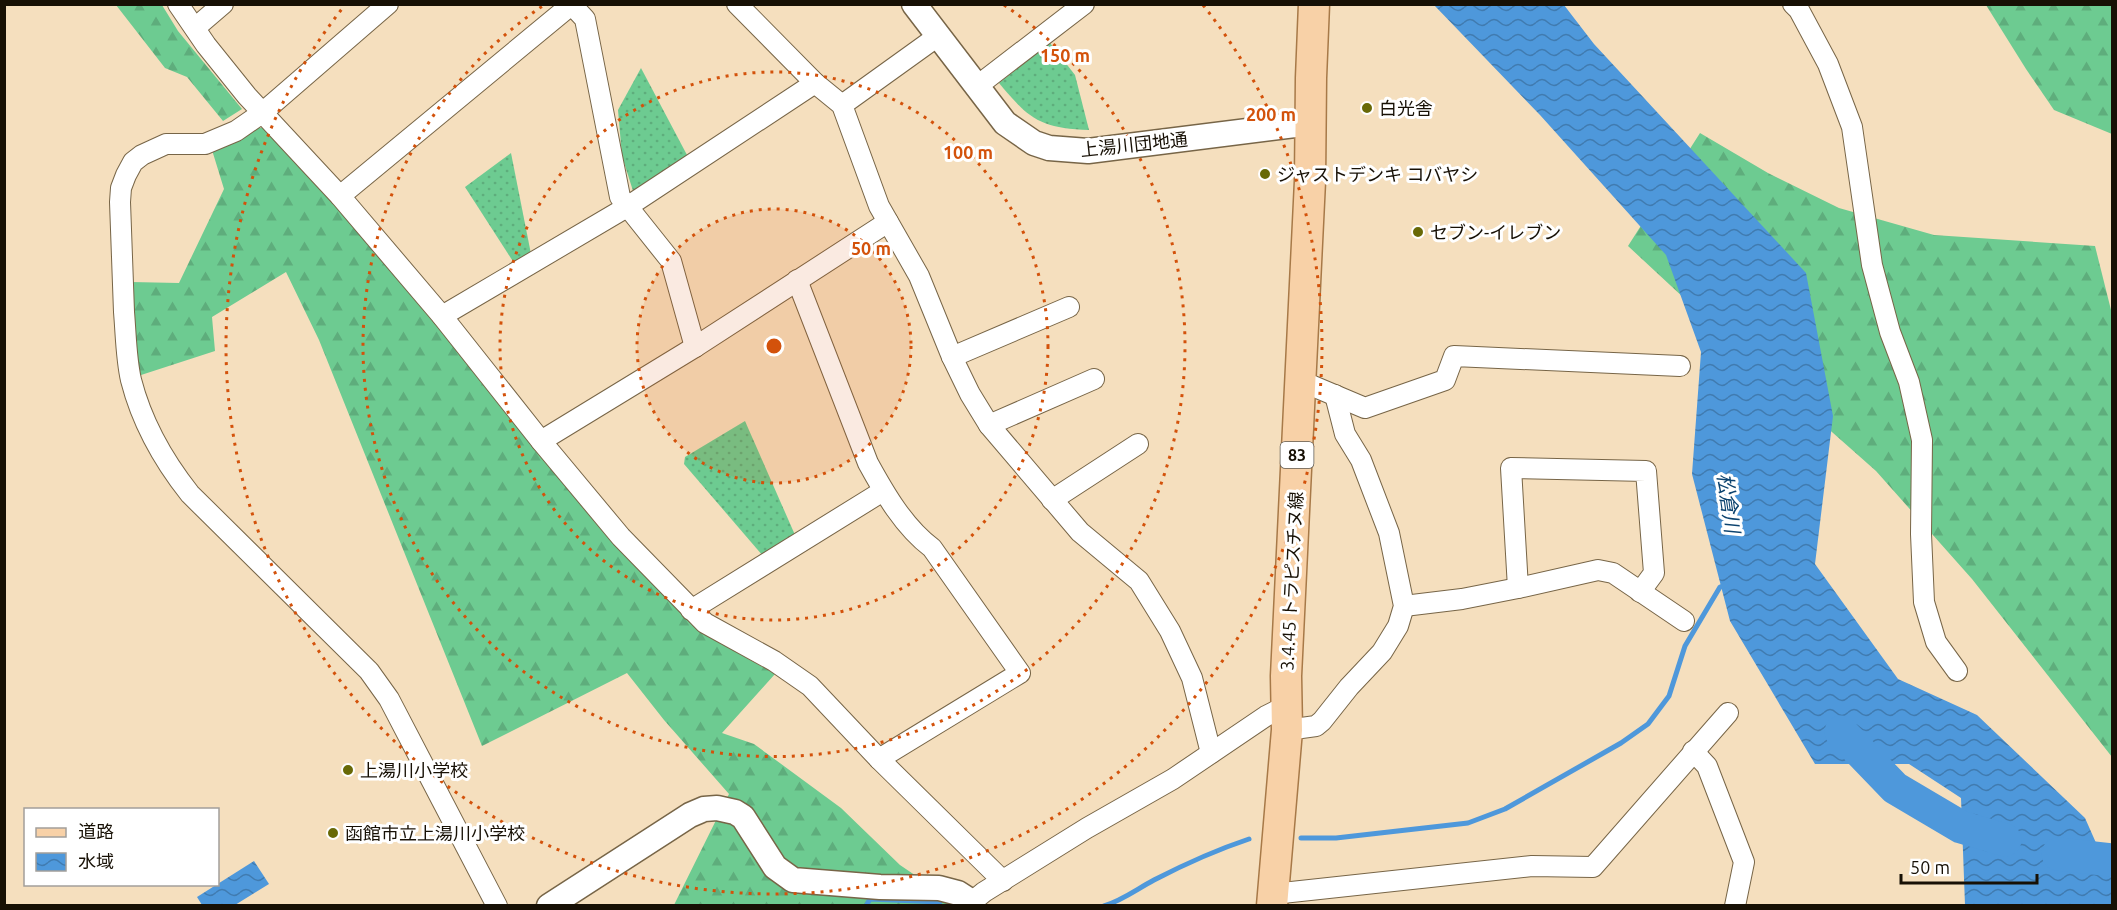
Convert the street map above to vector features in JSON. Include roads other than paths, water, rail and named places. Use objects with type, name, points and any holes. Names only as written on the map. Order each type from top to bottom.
[{"type":"main road","name":"3.4.45 トラピスチヌ線","points":[[1272,900],[1286,718],[1314,4]]},
{"type":"street","points":[[178,4],[247,96],[340,196],[442,316],[621,537],[705,623],[774,661],[810,686],[879,759],[1003,881]]},
{"type":"street","points":[[195,28],[223,4]]},
{"type":"street","points":[[388,4],[262,113],[236,130],[205,144],[166,144],[133,162],[121,188],[120,202],[126,350],[131,378],[156,443],[171,469],[190,494],[369,671],[389,699],[497,906]]},
{"type":"street","points":[[737,4],[815,83],[842,105],[879,206],[919,276],[969,394],[989,426],[1052,500],[1080,531],[1139,581],[1146,591],[1170,631],[1192,678],[1211,753]]},
{"type":"street","name":"上湯川団地通","points":[[914,4],[1005,123],[1034,143],[1064,150],[1088,151],[1311,123]]},
{"type":"street","points":[[1793,4],[1799,10],[1828,64],[1852,127],[1872,265],[1890,332],[1909,382],[1922,440],[1921,534],[1924,602],[1936,642],[1957,670]]},
{"type":"street","points":[[340,196],[571,5],[585,18],[620,197],[671,261],[695,347]]},
{"type":"street","points":[[976,87],[1082,5]]},
{"type":"street","points":[[842,105],[938,36]]},
{"type":"street","points":[[442,316],[627,207],[815,83]]},
{"type":"street","points":[[541,441],[695,347],[888,222]]},
{"type":"street","points":[[797,280],[868,463],[883,491],[919,538],[932,548],[1020,673],[879,759]]},
{"type":"street","points":[[952,357],[1069,307]]},
{"type":"street","points":[[1301,381],[1365,408],[1445,380],[1454,356],[1680,366]]},
{"type":"street","points":[[989,426],[1094,379]]},
{"type":"street","points":[[549,906],[673,824],[704,809],[717,808],[735,812],[742,817],[775,867],[793,880],[879,887],[939,888],[958,893],[969,904],[1087,828],[1173,779],[1266,716],[1286,718],[1316,726],[1348,687],[1382,652],[1398,626],[1404,606],[1389,533],[1361,460],[1346,434],[1335,395]]},
{"type":"street","points":[[1052,500],[1138,444]]},
{"type":"street","points":[[1518,588],[1511,468],[1646,471],[1654,573],[1640,592]]},
{"type":"street","points":[[691,610],[883,491]]},
{"type":"street","points":[[1404,606],[1462,599],[1598,570],[1613,573],[1684,621]]},
{"type":"street","points":[[1272,900],[1532,866],[1593,867],[1728,713]]},
{"type":"street","points":[[1693,752],[1707,766],[1744,862],[1735,906]]},
{"type":"water","points":[[1434,5],[1564,5],[1594,44],[1806,273],[1833,416],[1815,564],[1898,679],[1977,715],[2085,818],[2112,879],[2112,905],[1965,905],[1961,798],[1909,764],[1815,764],[1730,621],[1692,474],[1701,352],[1666,255],[1540,115]]},
{"type":"water","points":[[254,861],[269,884],[235,905],[202,905],[197,897],[214,886],[219,886],[219,883]]},
{"type":"waterway","points":[[1301,838],[1336,838],[1468,823],[1505,809],[1621,743],[1648,724],[1669,696],[1685,646],[1720,587],[1726,585]]},
{"type":"waterway","name":"松倉川","points":[[1841,732],[1895,788],[1961,827],[2005,840]]},
{"type":"waterway","points":[[1104,906],[1124,898],[1189,863],[1249,839]]},
{"type":"waterway","name":"松倉川","points":[[2058,854],[2112,860]]},
{"type":"waterway","points":[[866,906],[870,899],[940,902]]},
{"type":"place","name":"白光舎","points":[[1367,108]]},
{"type":"place","name":"ジャストデンキ コバヤシ","points":[[1265,174]]},
{"type":"place","name":"セブン-イレブン","points":[[1418,232]]},
{"type":"place","name":"上湯川小学校","points":[[348,770]]},
{"type":"place","name":"函館市立上湯川小学校","points":[[333,833]]}]
